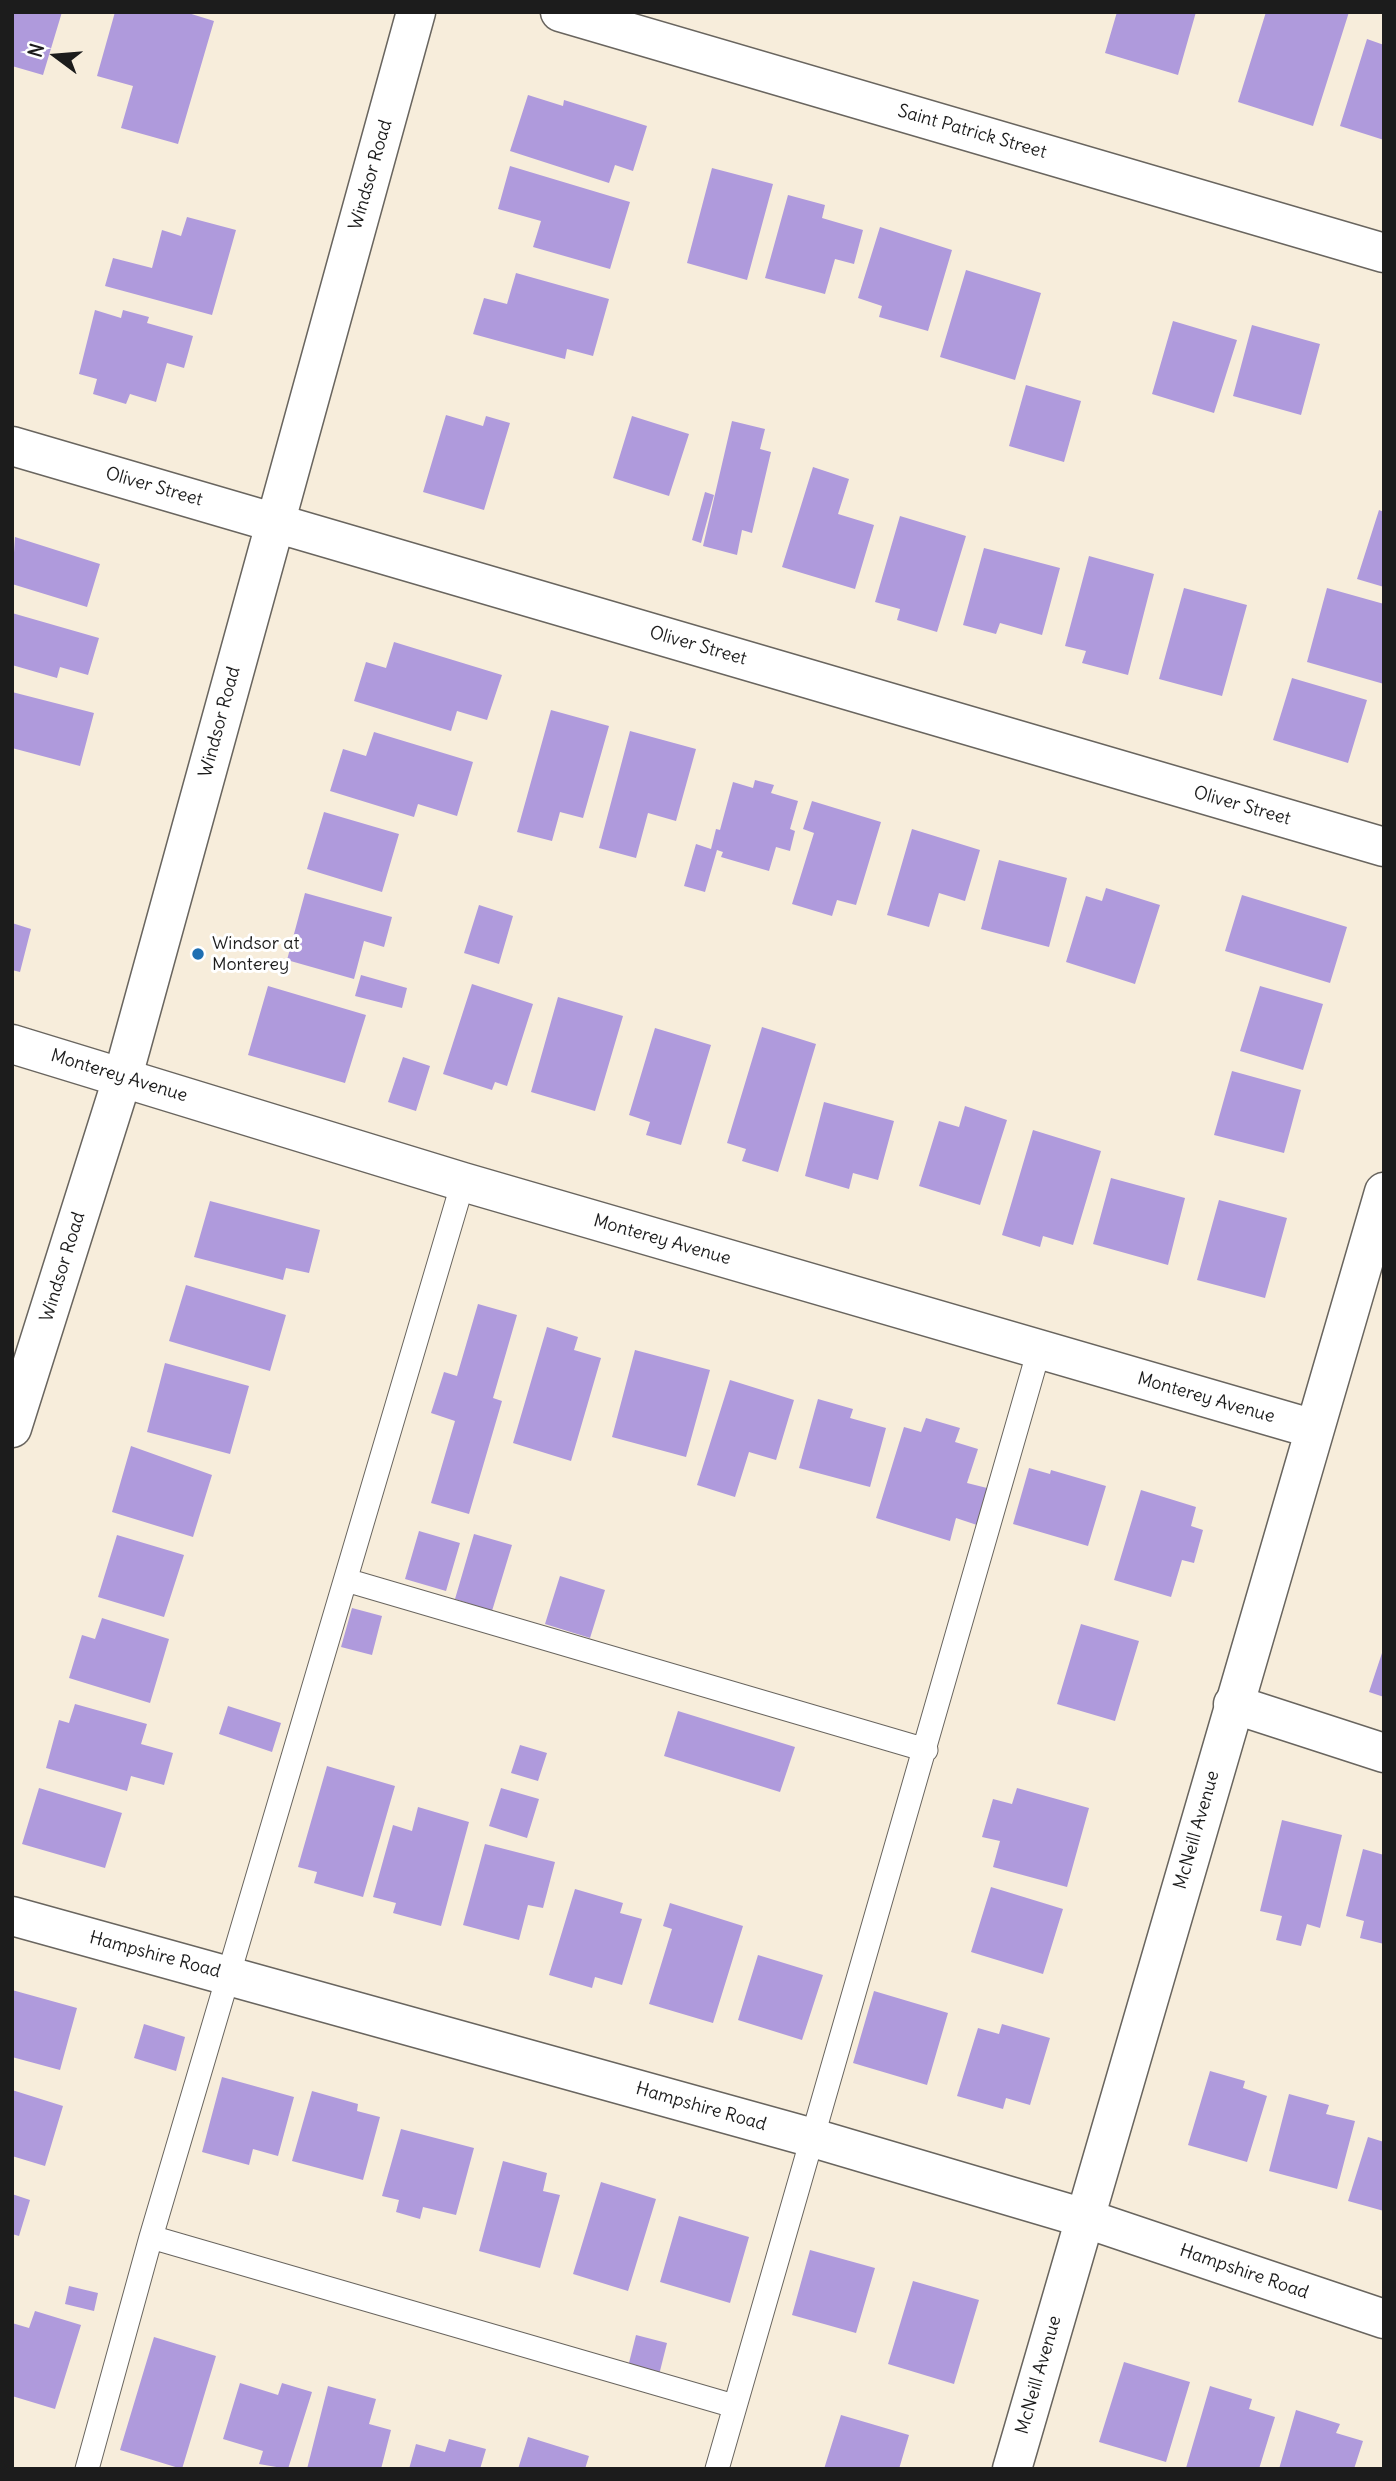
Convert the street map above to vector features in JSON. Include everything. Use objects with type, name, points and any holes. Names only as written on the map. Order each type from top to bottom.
[{"type":"street","name":"Windsor Road","points":[[12,1428],[123,1076],[416,12]]},
{"type":"street","name":"Saint Patrick Street","points":[[560,12],[1384,253]]},
{"type":"street","name":"Oliver Street","points":[[12,446],[1384,847]]},
{"type":"street","name":"Monterey Avenue","points":[[12,1044],[463,1182],[1314,1429]]},
{"type":"street","name":"McNeill Avenue","points":[[1012,2469],[1384,1192]]},
{"type":"street","points":[[1233,1704],[1384,1753]]},
{"type":"street","name":"Hampshire Road","points":[[12,1916],[813,2138],[1084,2218],[1384,2319]]},
{"type":"lane","points":[[87,2469],[151,2237],[463,1182]]},
{"type":"lane","points":[[717,2469],[1040,1350]]},
{"type":"lane","points":[[346,1580],[926,1750]]},
{"type":"lane","points":[[151,2237],[734,2406]]},
{"type":"building","points":[[12,12],[62,12],[43,75],[12,66]]},
{"type":"building","points":[[115,12],[185,12],[214,21],[178,144],[121,128],[133,86],[97,76]]},
{"type":"building","points":[[1117,12],[1196,12],[1178,75],[1105,53]]},
{"type":"building","points":[[1266,12],[1349,12],[1313,126],[1238,102]]},
{"type":"building","points":[[1367,39],[1384,45],[1384,140],[1340,126]]},
{"type":"building","points":[[528,95],[563,106],[564,100],[647,126],[633,171],[615,165],[609,183],[510,151]]},
{"type":"building","points":[[510,166],[630,202],[610,269],[533,247],[541,221],[498,209]]},
{"type":"building","points":[[712,168],[773,184],[747,280],[687,263]]},
{"type":"building","points":[[788,195],[825,205],[822,218],[863,230],[854,264],[835,259],[825,294],[765,278]]},
{"type":"building","points":[[187,217],[236,230],[212,315],[105,286],[113,258],[152,268],[162,230],[181,236]]},
{"type":"building","points":[[880,227],[952,250],[928,331],[879,317],[882,306],[858,298]]},
{"type":"building","points":[[966,270],[1041,293],[1015,380],[940,357]]},
{"type":"building","points":[[516,273],[609,299],[593,356],[567,349],[565,359],[473,334],[484,298],[507,304]]},
{"type":"building","points":[[95,310],[121,318],[123,310],[149,317],[147,323],[193,336],[184,368],[167,363],[156,402],[130,394],[126,404],[93,394],[97,379],[79,374]]},
{"type":"building","points":[[1173,321],[1237,340],[1214,413],[1152,394]]},
{"type":"building","points":[[1252,325],[1320,344],[1301,415],[1233,396]]},
{"type":"building","points":[[1026,385],[1081,401],[1064,462],[1009,446]]},
{"type":"building","points":[[446,415],[483,426],[486,416],[510,423],[484,510],[423,492]]},
{"type":"building","points":[[632,416],[689,434],[669,496],[613,478]]},
{"type":"building","points":[[732,421],[765,429],[760,449],[771,452],[752,533],[742,530],[737,555],[703,546]]},
{"type":"building","points":[[813,467],[849,479],[838,514],[874,525],[855,589],[782,567]]},
{"type":"building","points":[[705,492],[714,495],[701,543],[692,540]]},
{"type":"building","points":[[1379,510],[1384,512],[1384,587],[1357,579]]},
{"type":"building","points":[[900,516],[966,536],[937,632],[897,620],[900,609],[875,602]]},
{"type":"building","points":[[15,537],[100,564],[87,607],[12,584]]},
{"type":"building","points":[[984,548],[1060,568],[1042,635],[1000,623],[996,634],[963,625]]},
{"type":"building","points":[[1089,556],[1154,574],[1128,675],[1082,663],[1086,651],[1065,646]]},
{"type":"building","points":[[1184,588],[1247,605],[1222,696],[1159,679]]},
{"type":"building","points":[[1327,588],[1384,604],[1384,684],[1307,662]]},
{"type":"building","points":[[12,613],[99,638],[88,675],[60,667],[57,678],[12,665]]},
{"type":"building","points":[[394,642],[502,675],[487,720],[457,711],[451,731],[354,701],[366,662],[386,668]]},
{"type":"building","points":[[1292,678],[1367,700],[1348,763],[1273,740]]},
{"type":"building","points":[[12,692],[94,713],[80,766],[12,748]]},
{"type":"building","points":[[551,710],[609,726],[583,818],[560,812],[552,841],[517,832]]},
{"type":"building","points":[[630,731],[696,749],[676,821],[648,813],[636,858],[599,848]]},
{"type":"building","points":[[374,732],[473,762],[457,816],[418,804],[414,817],[330,791],[343,749],[366,756]]},
{"type":"building","points":[[755,780],[774,785],[771,793],[798,801],[790,829],[795,831],[790,851],[776,847],[769,871],[721,857],[723,852],[717,850],[705,892],[684,886],[696,844],[711,849],[716,829],[720,830],[733,782],[753,788]]},
{"type":"building","points":[[812,801],[881,822],[856,905],[837,900],[832,916],[792,904],[814,833],[803,829]]},
{"type":"building","points":[[324,812],[399,834],[382,892],[307,869]]},
{"type":"building","points":[[912,829],[980,850],[965,901],[939,893],[929,927],[887,915]]},
{"type":"building","points":[[999,860],[1067,878],[1049,947],[981,929]]},
{"type":"building","points":[[1106,888],[1160,905],[1135,984],[1066,962],[1086,896],[1102,901]]},
{"type":"building","points":[[305,893],[392,917],[384,947],[364,941],[354,979],[287,960]]},
{"type":"building","points":[[1242,895],[1347,927],[1330,983],[1225,951]]},
{"type":"building","points":[[479,905],[513,916],[499,964],[464,953]]},
{"type":"building","points":[[12,923],[31,929],[20,972],[12,970]]},
{"type":"building","points":[[361,975],[407,988],[402,1008],[355,996]]},
{"type":"building","points":[[472,984],[533,1004],[507,1086],[495,1082],[492,1090],[443,1074]]},
{"type":"building","points":[[268,986],[366,1015],[345,1083],[248,1055]]},
{"type":"building","points":[[1260,986],[1323,1004],[1303,1070],[1240,1051]]},
{"type":"building","points":[[558,997],[623,1016],[595,1111],[531,1092]]},
{"type":"building","points":[[762,1027],[816,1044],[778,1172],[742,1161],[746,1149],[727,1143]]},
{"type":"building","points":[[655,1028],[711,1045],[681,1145],[646,1135],[650,1122],[629,1115]]},
{"type":"building","points":[[403,1057],[430,1066],[416,1111],[388,1102]]},
{"type":"building","points":[[1232,1071],[1301,1090],[1284,1153],[1214,1135]]},
{"type":"building","points":[[824,1102],[894,1121],[878,1180],[853,1173],[849,1189],[805,1176]]},
{"type":"building","points":[[965,1106],[1007,1120],[980,1205],[919,1186],[939,1121],[959,1127]]},
{"type":"building","points":[[1033,1130],[1101,1151],[1073,1245],[1043,1236],[1040,1247],[1002,1235]]},
{"type":"building","points":[[1111,1178],[1185,1198],[1168,1265],[1093,1244]]},
{"type":"building","points":[[1219,1200],[1287,1218],[1265,1298],[1197,1280]]},
{"type":"building","points":[[210,1201],[320,1230],[309,1273],[286,1268],[283,1280],[194,1257]]},
{"type":"building","points":[[186,1285],[286,1315],[270,1371],[169,1341]]},
{"type":"building","points":[[478,1304],[517,1315],[493,1398],[502,1401],[469,1514],[431,1503],[455,1421],[431,1413],[444,1372],[457,1376]]},
{"type":"building","points":[[547,1327],[578,1337],[574,1350],[601,1358],[571,1461],[513,1443]]},
{"type":"building","points":[[635,1350],[710,1370],[686,1457],[612,1437]]},
{"type":"building","points":[[165,1363],[249,1386],[230,1454],[147,1432]]},
{"type":"building","points":[[730,1380],[794,1400],[776,1460],[749,1452],[735,1497],[697,1485]]},
{"type":"building","points":[[818,1399],[853,1409],[850,1418],[886,1428],[870,1487],[799,1468]]},
{"type":"building","points":[[926,1418],[960,1428],[955,1442],[978,1449],[967,1483],[987,1488],[977,1525],[956,1518],[950,1541],[876,1518],[904,1427],[921,1432]]},
{"type":"building","points":[[131,1446],[212,1475],[193,1537],[112,1512]]},
{"type":"building","points":[[1029,1468],[1050,1474],[1051,1470],[1106,1486],[1088,1546],[1013,1524]]},
{"type":"building","points":[[1141,1490],[1196,1507],[1191,1526],[1203,1530],[1194,1563],[1182,1560],[1171,1597],[1114,1580]]},
{"type":"building","points":[[419,1531],[460,1543],[446,1591],[405,1579]]},
{"type":"building","points":[[474,1534],[512,1545],[492,1611],[455,1599]]},
{"type":"building","points":[[117,1535],[184,1555],[164,1617],[98,1597]]},
{"type":"building","points":[[560,1576],[605,1590],[590,1638],[545,1624]]},
{"type":"building","points":[[352,1608],[382,1616],[372,1655],[341,1647]]},
{"type":"building","points":[[102,1618],[169,1639],[150,1703],[69,1678],[82,1635],[95,1639]]},
{"type":"building","points":[[1081,1624],[1139,1641],[1115,1721],[1057,1704]]},
{"type":"building","points":[[1384,1647],[1384,1697],[1369,1692]]},
{"type":"building","points":[[75,1704],[147,1724],[141,1744],[173,1753],[164,1785],[131,1776],[127,1791],[46,1768],[59,1720],[69,1723]]},
{"type":"building","points":[[228,1706],[281,1723],[272,1752],[219,1734]]},
{"type":"building","points":[[678,1711],[795,1747],[780,1792],[664,1756]]},
{"type":"building","points":[[520,1745],[547,1753],[538,1781],[511,1773]]},
{"type":"building","points":[[327,1766],[395,1786],[363,1897],[314,1883],[317,1872],[298,1867]]},
{"type":"building","points":[[39,1788],[122,1813],[105,1868],[22,1844]]},
{"type":"building","points":[[501,1788],[539,1799],[527,1838],[489,1826]]},
{"type":"building","points":[[1017,1788],[1089,1808],[1067,1887],[993,1867],[1000,1841],[982,1837],[993,1799],[1012,1804]]},
{"type":"building","points":[[418,1807],[469,1822],[441,1926],[393,1913],[396,1903],[373,1897],[393,1825],[412,1831]]},
{"type":"building","points":[[1282,1820],[1342,1835],[1320,1928],[1307,1924],[1301,1946],[1276,1940],[1282,1916],[1260,1911]]},
{"type":"building","points":[[485,1844],[555,1862],[543,1908],[528,1905],[519,1940],[463,1925]]},
{"type":"building","points":[[1363,1849],[1384,1855],[1384,1944],[1360,1938],[1364,1921],[1346,1916]]},
{"type":"building","points":[[991,1887],[1063,1909],[1043,1974],[971,1952]]},
{"type":"building","points":[[575,1889],[623,1903],[620,1913],[642,1919],[622,1985],[595,1977],[592,1988],[549,1975]]},
{"type":"building","points":[[670,1903],[743,1926],[713,2023],[649,2004],[672,1929],[663,1926]]},
{"type":"building","points":[[758,1955],[823,1975],[802,2040],[738,2020]]},
{"type":"building","points":[[12,1990],[77,2008],[60,2070],[12,2057]]},
{"type":"building","points":[[874,1991],[948,2013],[927,2085],[853,2063]]},
{"type":"building","points":[[144,2024],[185,2037],[176,2071],[134,2058]]},
{"type":"building","points":[[1002,2024],[1050,2038],[1030,2105],[1006,2098],[1003,2109],[957,2096],[978,2028],[999,2034]]},
{"type":"building","points":[[1210,2071],[1245,2081],[1243,2088],[1267,2096],[1247,2162],[1188,2145]]},
{"type":"building","points":[[222,2077],[294,2097],[278,2156],[253,2149],[249,2165],[202,2152]]},
{"type":"building","points":[[12,2090],[63,2106],[45,2166],[12,2156]]},
{"type":"building","points":[[312,2091],[358,2104],[357,2111],[380,2117],[363,2180],[292,2161]]},
{"type":"building","points":[[1289,2094],[1329,2105],[1326,2114],[1355,2121],[1337,2189],[1269,2171]]},
{"type":"building","points":[[401,2129],[474,2148],[456,2215],[423,2207],[420,2219],[396,2212],[399,2200],[382,2196]]},
{"type":"building","points":[[1368,2137],[1384,2142],[1384,2211],[1348,2201]]},
{"type":"building","points":[[503,2161],[547,2173],[543,2191],[560,2195],[540,2268],[479,2251]]},
{"type":"building","points":[[601,2182],[656,2199],[628,2291],[573,2274]]},
{"type":"building","points":[[12,2194],[30,2200],[19,2236],[12,2234]]},
{"type":"building","points":[[679,2216],[749,2237],[730,2303],[660,2282]]},
{"type":"building","points":[[810,2250],[875,2268],[856,2333],[792,2315]]},
{"type":"building","points":[[913,2281],[979,2300],[954,2384],[888,2364]]},
{"type":"building","points":[[69,2286],[98,2293],[94,2311],[65,2304]]},
{"type":"building","points":[[35,2311],[81,2325],[55,2409],[12,2396],[12,2323],[29,2328]]},
{"type":"building","points":[[636,2335],[667,2343],[659,2375],[628,2367]]},
{"type":"building","points":[[154,2337],[216,2356],[182,2469],[120,2450]]},
{"type":"building","points":[[1124,2362],[1190,2382],[1166,2462],[1099,2442]]},
{"type":"building","points":[[240,2383],[278,2395],[282,2383],[312,2392],[288,2469],[259,2464],[263,2451],[223,2439]]},
{"type":"building","points":[[328,2386],[376,2399],[369,2424],[391,2430],[381,2469],[307,2469]]},
{"type":"building","points":[[1210,2386],[1252,2399],[1249,2409],[1275,2417],[1259,2469],[1186,2468]]},
{"type":"building","points":[[1296,2410],[1340,2424],[1336,2433],[1363,2441],[1354,2469],[1279,2469]]},
{"type":"building","points":[[841,2415],[909,2435],[899,2469],[824,2469]]},
{"type":"building","points":[[528,2437],[589,2456],[585,2469],[518,2469]]},
{"type":"building","points":[[449,2439],[486,2449],[480,2469],[409,2469],[416,2444],[445,2452]]},
{"type":"place","name":"Windsor at Monterey","points":[[198,954]]}]
